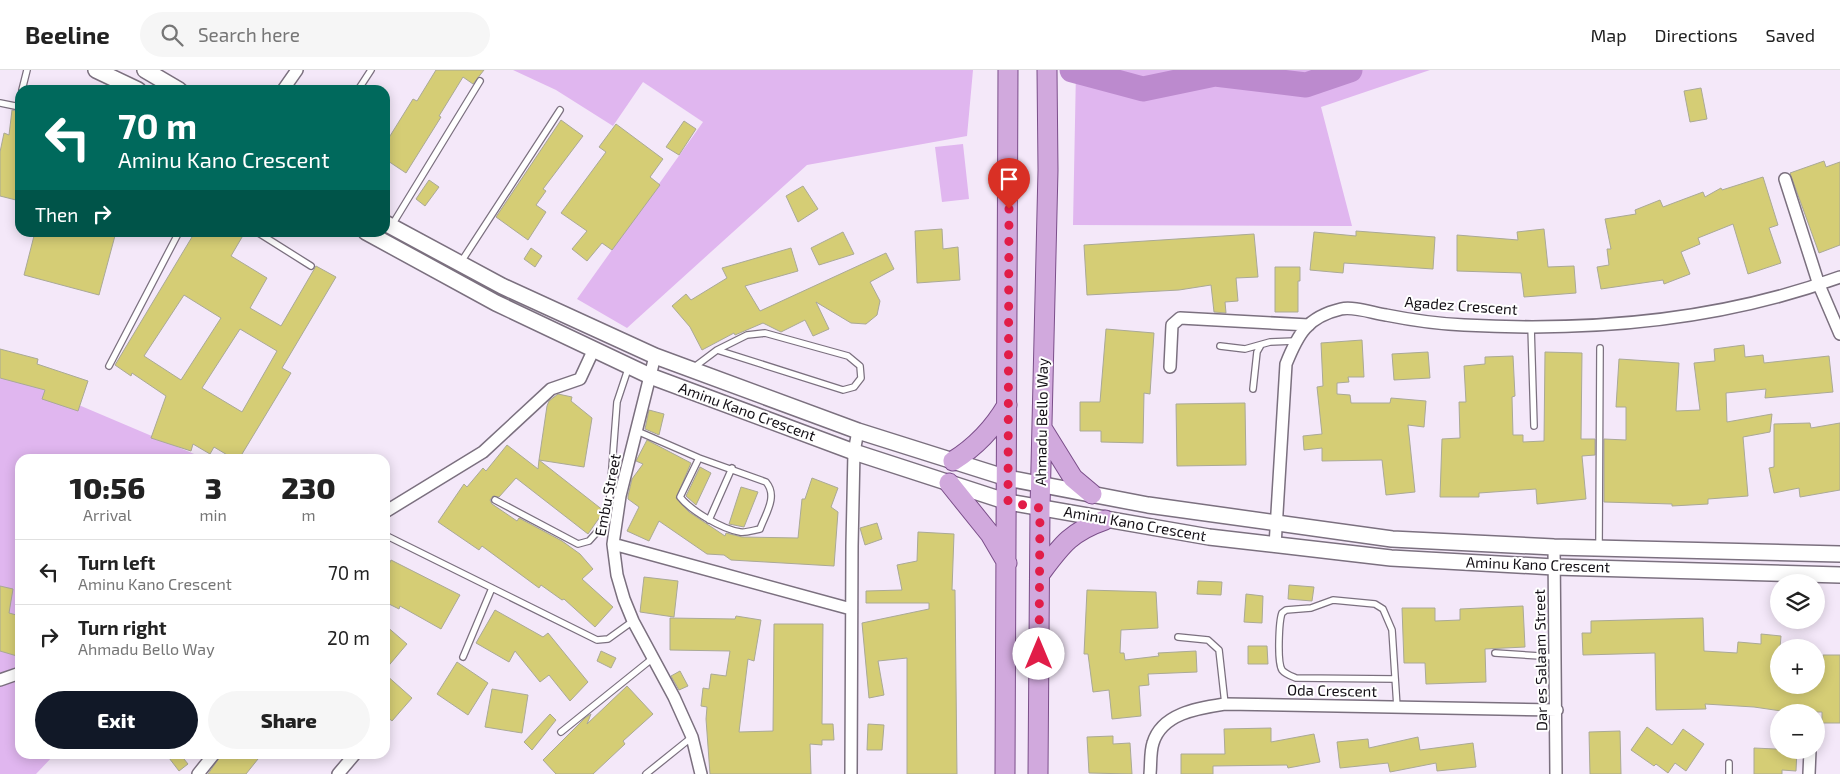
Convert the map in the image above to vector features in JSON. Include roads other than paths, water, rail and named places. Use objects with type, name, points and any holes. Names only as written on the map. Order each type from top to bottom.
[{"type":"main road","points":[[1005,774],[1008,502],[1008,70]]},
{"type":"main road","name":"Ahmadu Bello Way","points":[[1038,774],[1040,508],[1048,170],[1047,70]]},
{"type":"main road","points":[[954,461],[973,448],[996,424],[1007,404]]},
{"type":"main road","points":[[1042,428],[1073,478],[1092,494]]},
{"type":"main road","points":[[949,483],[990,534],[1007,563]]},
{"type":"main road","points":[[1040,574],[1063,544],[1083,528],[1105,520]]},
{"type":"street","points":[[96,70],[128,85]]},
{"type":"street","points":[[146,70],[171,85]]},
{"type":"street","points":[[286,85],[297,70]]},
{"type":"street","points":[[1785,178],[1818,285],[1840,334]]},
{"type":"street","name":"Aminu Kano Crescent","points":[[390,226],[502,286],[655,356],[858,431],[1007,478],[1148,505],[1392,539],[1554,547],[1840,554]]},
{"type":"street","name":"Aminu Kano Crescent","points":[[375,237],[496,303],[593,351],[650,376],[854,452],[1008,502],[1105,520],[1275,546],[1392,558],[1554,567],[1840,576]]},
{"type":"street","name":"Agadez Crescent","points":[[1275,546],[1286,364],[1295,341],[1317,317],[1343,308],[1463,325],[1531,326],[1643,322],[1694,316],[1754,303],[1840,277]]},
{"type":"street","points":[[1170,367],[1172,325],[1180,318],[1309,325]]},
{"type":"street","points":[[390,509],[483,452],[551,389],[580,378],[593,351]]},
{"type":"street","name":"Embu Street","points":[[655,356],[620,496],[612,544],[617,575],[632,621],[653,658],[692,737],[701,774]]},
{"type":"street","points":[[851,774],[851,609],[854,452],[858,431]]},
{"type":"street","points":[[612,544],[851,609]]},
{"type":"street","name":"Dar es Salaam Street","points":[[1554,547],[1557,710],[1556,774]]},
{"type":"street","points":[[0,680],[15,675]]},
{"type":"street","name":"Oda Crescent","points":[[1150,774],[1153,742],[1165,722],[1192,710],[1225,704],[1557,710]]},
{"type":"street","points":[[198,774],[210,759]]},
{"type":"street","points":[[338,774],[351,759]]},
{"type":"street","points":[[1809,774],[1810,759]]},
{"type":"lane","points":[[23,85],[27,70]]},
{"type":"lane","points":[[361,85],[371,70]]},
{"type":"lane","points":[[390,222],[480,82]]},
{"type":"lane","points":[[0,103],[15,106]]},
{"type":"lane","points":[[460,264],[560,110]]},
{"type":"lane","points":[[109,366],[175,237]]},
{"type":"lane","points":[[265,237],[311,266]]},
{"type":"lane","points":[[1531,326],[1534,426]]},
{"type":"lane","points":[[692,370],[717,350],[747,336],[765,333],[848,356],[860,366],[861,378],[854,387],[843,390],[717,350]]},
{"type":"lane","points":[[1220,346],[1245,349],[1270,342],[1295,341]]},
{"type":"lane","points":[[1254,389],[1257,352],[1261,345]]},
{"type":"lane","points":[[1599,547],[1600,348]]},
{"type":"lane","points":[[495,500],[578,544],[589,541],[608,520],[617,402],[629,366]]},
{"type":"lane","points":[[637,431],[699,458],[732,468],[766,482],[771,489],[772,495],[760,529],[741,532],[709,520],[680,497],[699,458]]},
{"type":"lane","points":[[709,520],[732,468]]},
{"type":"lane","points":[[390,537],[597,640],[608,639],[632,621]]},
{"type":"lane","points":[[463,657],[492,588]]},
{"type":"lane","points":[[1395,678],[1296,678],[1288,675],[1282,670],[1280,660],[1282,613],[1286,610],[1311,608],[1333,600],[1375,604],[1383,609],[1392,630],[1397,707]]},
{"type":"lane","points":[[1178,637],[1208,640],[1218,650],[1225,704]]},
{"type":"lane","points":[[1495,653],[1556,657]]},
{"type":"lane","points":[[561,732],[653,658]]},
{"type":"lane","points":[[646,774],[692,737]]},
{"type":"lane","points":[[1729,763],[1729,774]]},
{"type":"waterway","points":[[1072,70],[1143,89],[1215,74],[1306,85],[1350,70]]}]
